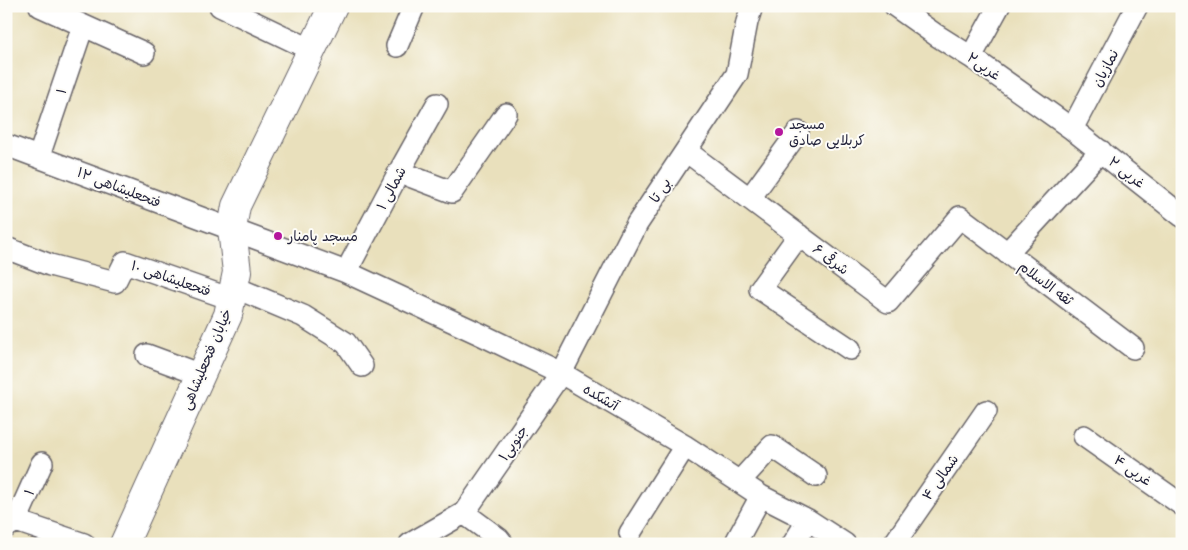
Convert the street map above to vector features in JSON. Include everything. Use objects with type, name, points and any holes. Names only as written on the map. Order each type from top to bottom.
[{"type":"street","points":[[40,6],[144,53]]},
{"type":"street","points":[[220,6],[312,50]]},
{"type":"street","name":"خیابان فتحعلیشاهی","points":[[124,544],[228,315],[237,272],[232,229],[236,206],[333,6]]},
{"type":"street","points":[[397,46],[414,6]]},
{"type":"street","name":"بی تا","points":[[561,372],[638,224],[737,74],[746,22],[752,6]]},
{"type":"street","name":"غربی۲","points":[[895,6],[936,35],[972,57],[1072,129]]},
{"type":"street","points":[[972,57],[999,6]]},
{"type":"street","name":"نمازیان","points":[[1072,129],[1137,6]]},
{"type":"street","name":"۱","points":[[40,156],[84,26]]},
{"type":"street","name":"۱ شمالی","points":[[346,272],[437,104]]},
{"type":"street","points":[[399,172],[452,192],[506,114]]},
{"type":"street","name":"۲ غربی","points":[[1072,129],[1182,216]]},
{"type":"street","points":[[750,198],[798,132]]},
{"type":"street","name":"فتحعلیشاهی ۱۲","points":[[6,145],[40,156],[346,272]]},
{"type":"street","name":"۶ شرقی","points":[[686,150],[888,302],[960,217]]},
{"type":"street","points":[[1007,253],[1101,152]]},
{"type":"street","name":"ثقه الاسلام","points":[[960,217],[1133,348]]},
{"type":"street","points":[[798,235],[760,289],[850,349]]},
{"type":"street","name":"فتحعلیشاهی ۱۰","points":[[6,248],[50,265],[115,282],[125,262],[233,293]]},
{"type":"street","name":"آتشکده","points":[[346,272],[561,372],[685,446],[761,496],[808,520],[845,544]]},
{"type":"street","points":[[233,293],[303,316],[346,343],[362,366]]},
{"type":"street","points":[[147,355],[201,375]]},
{"type":"street","name":"جنوبی۱","points":[[464,513],[561,372]]},
{"type":"street","name":"۴ شمالی","points":[[894,544],[986,411]]},
{"type":"street","name":"۴ غربی","points":[[1084,436],[1182,505]]},
{"type":"street","points":[[630,533],[685,446]]},
{"type":"street","points":[[740,481],[772,446],[816,476]]},
{"type":"street","name":"۱","points":[[11,524],[42,463]]},
{"type":"street","points":[[737,540],[761,496]]},
{"type":"street","points":[[410,544],[464,513],[503,544]]},
{"type":"street","points":[[793,544],[808,520]]},
{"type":"street","points":[[11,524],[84,544]]},
{"type":"place","name":"مسجد کربلایی صادق","points":[[779,132]]},
{"type":"place","name":"مسجد پامنار","points":[[278,236]]}]
